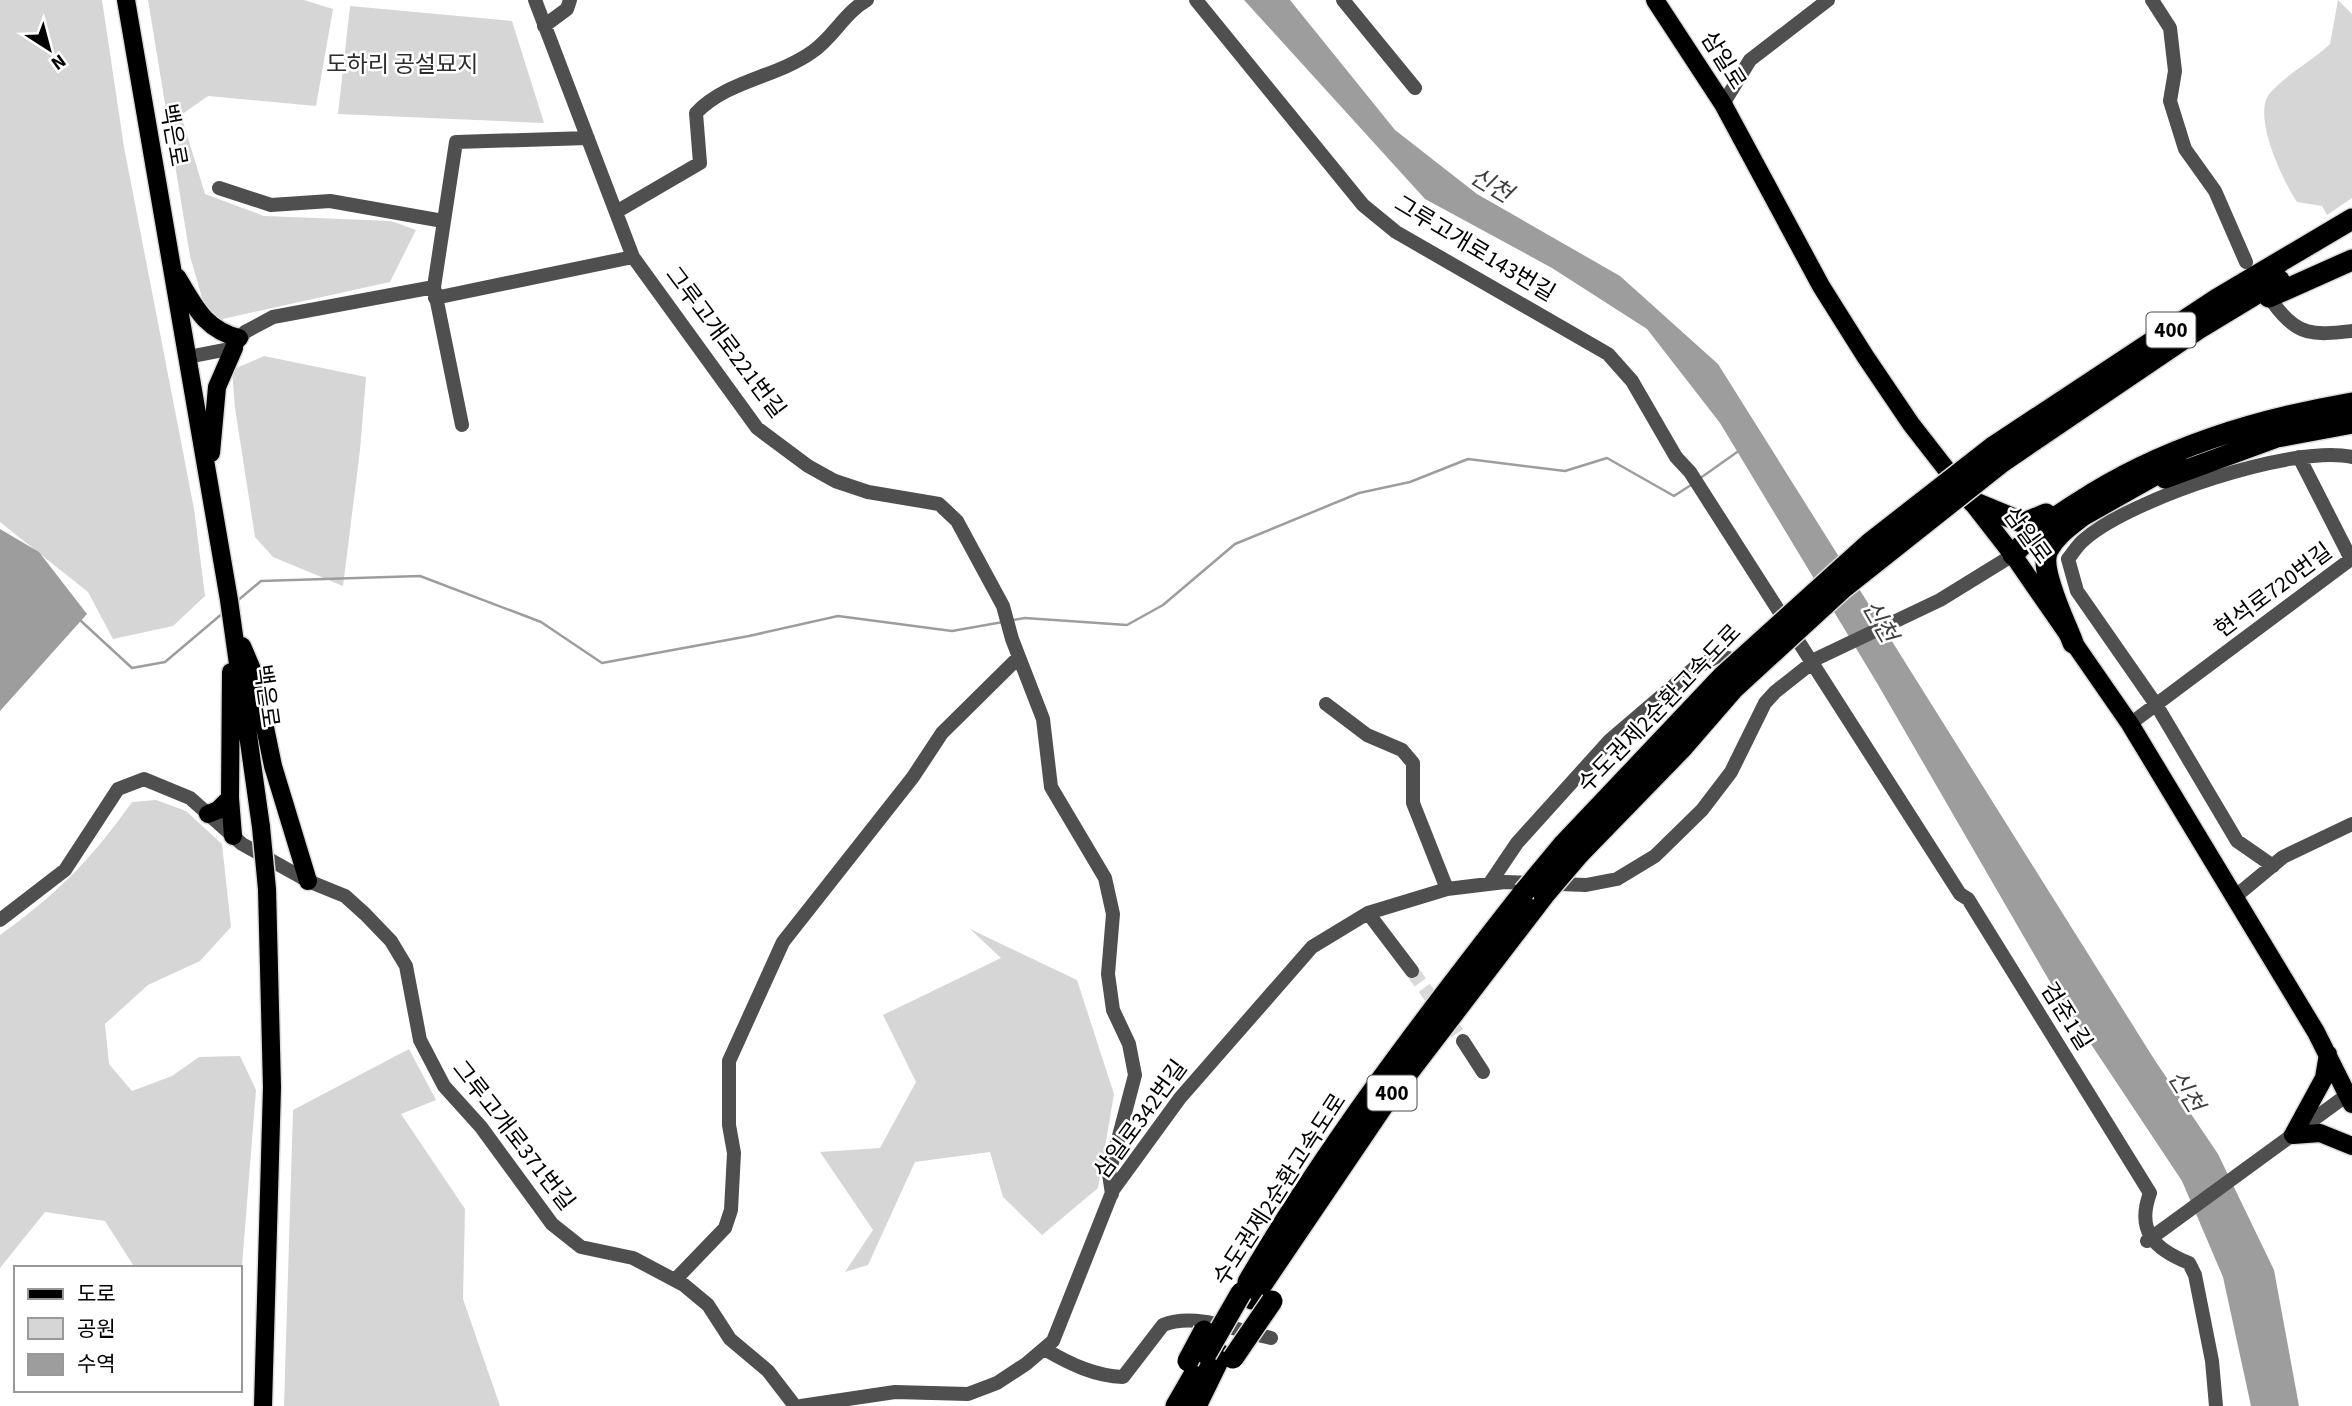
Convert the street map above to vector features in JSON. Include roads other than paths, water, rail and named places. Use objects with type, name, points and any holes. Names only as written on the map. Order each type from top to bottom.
[{"type":"highway","name":"수도권제2순환고속도로","points":[[1255,1298],[1298,1202],[1478,950],[1534,893],[1571,849],[1681,749],[1730,675],[1843,588],[1997,454],[2217,299],[2352,219]]},
{"type":"highway","name":"수도권제2순환고속도로","points":[[1997,454],[2105,395],[2198,329],[2352,234]]},
{"type":"highway","points":[[2105,395],[2281,290],[2352,260]]},
{"type":"highway","points":[[2073,643],[2046,569],[2046,553],[2056,537],[2109,492],[2204,430],[2277,406],[2352,392]]},
{"type":"highway","points":[[2169,453],[2249,425],[2352,403]]},
{"type":"highway","points":[[2013,555],[2032,533],[2109,492],[2187,457],[2244,435],[2352,412]]},
{"type":"highway","points":[[1973,502],[2024,523],[2277,437],[2352,423]]},
{"type":"highway","points":[[2013,555],[2058,532],[2087,512]]},
{"type":"highway","name":"수도권제2순환고속도로","points":[[1176,1406],[1255,1298],[1384,1104],[1534,893]]},
{"type":"highway","points":[[1367,1083],[1478,950]]},
{"type":"highway","points":[[1368,1139],[1450,1014]]},
{"type":"highway","points":[[1167,1406],[1212,1357],[1255,1298]]},
{"type":"highway","points":[[1207,1406],[1213,1313]]},
{"type":"highway","name":"수도권제2순환고속도로","points":[[1196,1406],[1212,1357]]},
{"type":"main road","name":"백은로","points":[[126,0],[231,613],[261,827],[267,889],[272,1087],[263,1406]]},
{"type":"main road","name":"삼일로","points":[[1655,0],[1723,104],[1821,286],[1911,424],[2013,555],[2130,724],[2236,895],[2316,1032],[2350,1100]]},
{"type":"main road","points":[[172,268],[203,318],[219,333],[236,343],[217,387],[208,477]]},
{"type":"main road","points":[[231,613],[230,798],[233,836]]},
{"type":"main road","points":[[231,613],[254,674],[273,766],[308,881]]},
{"type":"main road","points":[[208,814],[218,810],[230,798]]},
{"type":"main road","points":[[2293,1135],[2324,1078],[2327,1053]]},
{"type":"main road","points":[[2293,1135],[2320,1133],[2352,1146]]},
{"type":"street","name":"그루고개로221번길","points":[[535,0],[633,257],[757,428],[808,466],[835,481],[868,492],[939,504],[957,521],[1003,606],[1012,639],[1043,719],[1051,787],[1105,878],[1113,914],[1108,974],[1113,1010],[1129,1044],[1135,1075],[1109,1174],[1112,1194]]},
{"type":"street","points":[[544,26],[567,9],[570,0]]},
{"type":"street","points":[[615,212],[700,163],[696,113],[711,98],[812,52],[855,7],[867,0]]},
{"type":"street","name":"그루고개로143번길","points":[[1196,0],[1363,205],[1396,232],[1608,354],[1632,380],[1676,457],[1690,472],[1703,496],[1815,661]]},
{"type":"street","points":[[1342,0],[1415,88]]},
{"type":"street","points":[[1723,104],[1750,60],[1829,0]]},
{"type":"street","points":[[2152,0],[2171,28],[2175,71],[2170,101],[2185,149],[2215,191],[2246,262]]},
{"type":"street","points":[[462,425],[435,292],[456,142],[588,138]]},
{"type":"street","points":[[219,188],[271,205],[330,201],[443,221]]},
{"type":"street","points":[[188,357],[236,343],[273,317],[633,257]]},
{"type":"street","points":[[2274,304],[2287,322],[2302,331],[2352,331]]},
{"type":"street","points":[[2273,866],[2237,841],[2157,706],[2077,591],[2068,559],[2085,538],[2169,492],[2274,461],[2325,454],[2352,457]]},
{"type":"street","name":"현석로720번길","points":[[2130,724],[2351,559],[2299,457]]},
{"type":"street","name":"삼일로342번길","points":[[834,1403],[895,1392],[968,1394],[997,1383],[1046,1350],[1068,1310],[1112,1194],[1180,1098],[1284,978],[1328,935],[1368,913],[1447,889],[1490,883],[1586,885],[1617,879],[1655,856],[1718,791],[1765,703],[1815,661],[1921,609],[1988,573],[2013,555]]},
{"type":"street","points":[[1490,883],[1517,843],[1610,740],[1693,669],[1718,656],[1730,675]]},
{"type":"street","points":[[675,1280],[725,1228],[731,1210],[734,1153],[729,1125],[729,1061],[783,942],[913,777],[942,733],[1019,657]]},
{"type":"street","name":"검준1길","points":[[1815,661],[1960,894],[1968,899],[2150,1193],[2143,1214],[2154,1236]]},
{"type":"street","points":[[1326,704],[1367,735],[1402,750],[1413,763],[1413,803],[1447,889]]},
{"type":"street","name":"그루고개로371번길","points":[[0,920],[65,870],[118,789],[145,779],[190,798],[233,836],[308,881],[345,897],[391,941],[407,966],[420,1040],[444,1086],[481,1127],[552,1224],[581,1247],[633,1258],[675,1280],[708,1305],[730,1339],[768,1371],[794,1406]]},
{"type":"street","points":[[2236,895],[2298,849],[2352,824]]},
{"type":"street","points":[[1368,913],[1412,971]]},
{"type":"street","points":[[1463,1041],[1483,1072]]},
{"type":"street","points":[[2216,1406],[2212,1361],[2194,1275],[2189,1263],[2169,1255],[2154,1236],[2293,1135],[2350,1100]]},
{"type":"street","points":[[1046,1350],[1066,1362],[1107,1376],[1123,1377],[1163,1325],[1173,1321],[1203,1323],[1271,1338]]},
{"type":"street","points":[[801,1406],[834,1403]]},
{"type":"water","points":[[1244,0],[1290,0],[1395,130],[1477,194],[1620,276],[1718,364],[2154,1059],[2218,1154],[2274,1270],[2299,1406],[2251,1406],[2223,1277],[2182,1181],[2053,987],[1877,683],[1720,423],[1647,329],[1552,268],[1425,199]]},
{"type":"water","points":[[0,529],[39,552],[87,614],[0,711]]},
{"type":"waterway","points":[[1699,479],[1740,450]]},
{"type":"waterway","points":[[1013,620],[1025,618],[1127,625],[1163,605],[1235,544],[1359,493],[1410,482],[1468,459],[1565,471],[1607,458],[1674,496],[1691,485]]},
{"type":"waterway","points":[[236,602],[261,581],[420,576],[541,622],[602,663],[749,636],[838,616],[952,631],[1003,622]]},
{"type":"waterway","points":[[81,621],[132,668],[165,662],[223,613]]},
{"type":"tunnel","points":[[1412,971],[1463,1041]]},
{"type":"park label","name":"도하리 공설묘지","points":[[402,64]]},
{"type":"water label","name":"신천","points":[[1491,185]]},
{"type":"water label","name":"신천","points":[[1880,621]]},
{"type":"water label","name":"신천","points":[[2186,1091]]}]
